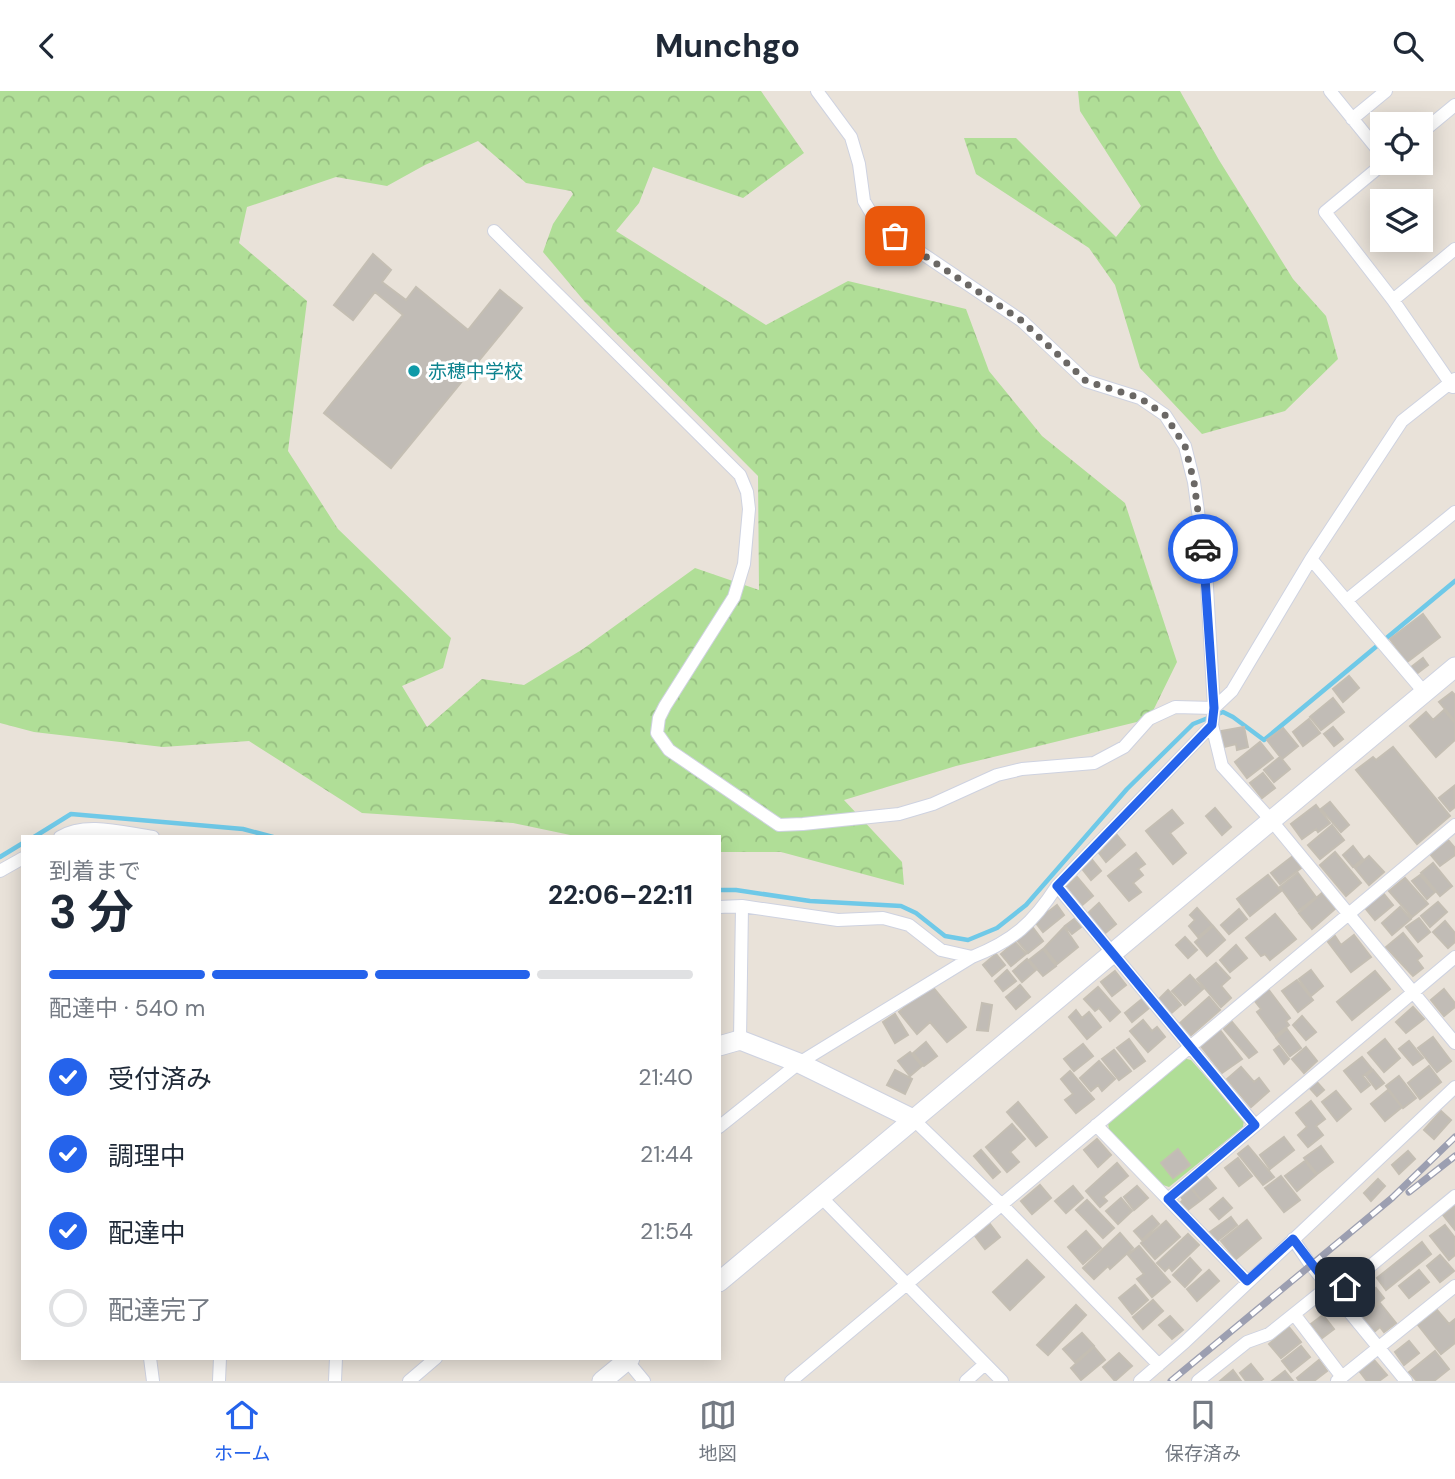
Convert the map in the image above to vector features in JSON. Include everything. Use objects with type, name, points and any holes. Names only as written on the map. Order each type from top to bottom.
[{"type":"street","points":[[817,91],[851,137],[859,164],[864,201],[877,223],[1022,321],[1086,381],[1140,398],[1165,415],[1185,446],[1194,482],[1206,570],[1214,708],[1212,725],[1222,766],[1271,820],[1455,1043]]},
{"type":"street","points":[[1330,91],[1370,141]]},
{"type":"street","points":[[1352,120],[1386,91]]},
{"type":"street","points":[[1433,123],[1455,105]]},
{"type":"street","points":[[494,231],[740,475],[747,492],[749,509],[744,564],[734,597],[665,706],[659,718],[657,733],[669,750],[779,825],[899,814],[933,804],[997,775],[1022,769],[1094,763],[1124,747],[1149,719],[1175,708],[1214,708],[1231,691],[1311,559],[1402,421],[1453,384],[1325,212],[1370,175]]},
{"type":"street","points":[[1393,300],[1455,249]]},
{"type":"street","points":[[1347,600],[1455,512]]},
{"type":"street","points":[[1311,559],[1424,692]]},
{"type":"street","points":[[721,1281],[1455,667]]},
{"type":"street","points":[[721,1125],[799,1063],[972,957],[997,948],[1019,933],[1040,913],[1057,886],[1212,725]]},
{"type":"street","points":[[791,1381],[1455,825]]},
{"type":"street","points":[[63,835],[72,830],[121,835]]},
{"type":"street","points":[[0,871],[21,859]]},
{"type":"street","points":[[1057,886],[1255,1125]]},
{"type":"street","points":[[721,907],[742,907],[838,920],[883,918],[909,925],[941,950],[972,957]]},
{"type":"street","points":[[740,1040],[742,907]]},
{"type":"street","points":[[1168,1199],[1455,957]]},
{"type":"street","points":[[721,1045],[740,1040],[799,1063],[913,1119],[1001,1204],[1159,1365]]},
{"type":"street","points":[[1140,1381],[1455,1087]]},
{"type":"street","points":[[1096,1125],[1247,1281]]},
{"type":"street","points":[[1198,1381],[1247,1342],[1269,1334],[1329,1286],[1345,1287],[1455,1196]]},
{"type":"street","points":[[821,1197],[1002,1381]]},
{"type":"street","points":[[1293,1239],[1406,1381]]},
{"type":"street","points":[[1294,1314],[1339,1379],[1455,1286]]},
{"type":"street","points":[[150,1360],[153,1381]]},
{"type":"street","points":[[219,1381],[220,1360]]},
{"type":"street","points":[[335,1381],[336,1360]]},
{"type":"street","points":[[409,1381],[434,1360]]},
{"type":"street","points":[[602,1381],[626,1360]]},
{"type":"street","points":[[628,1360],[644,1381]]},
{"type":"street","points":[[966,1381],[985,1364]]},
{"type":"green space","points":[[0,91],[761,91],[804,153],[743,198],[653,167],[639,203],[616,231],[766,325],[848,281],[966,309],[989,371],[1042,436],[1125,503],[1177,662],[1149,719],[956,766],[844,800],[902,862],[904,885],[781,852],[721,852],[721,835],[570,835],[513,823],[362,813],[249,741],[163,747],[34,732],[0,723]],"holes":[[[478,141],[526,183],[571,191],[573,194],[553,224],[543,252],[585,302],[758,476],[759,590],[695,568],[583,649],[524,685],[482,679],[427,727],[402,686],[443,668],[451,638],[338,529],[288,451],[307,301],[239,243],[247,207],[336,177],[387,186]]]},
{"type":"green space","points":[[1078,91],[1180,91],[1219,160],[1293,279],[1326,316],[1338,359],[1285,411],[1202,434],[1140,368],[1115,285],[1089,248],[976,174],[964,138],[1016,138],[1116,237],[1141,206],[1080,111]]},
{"type":"green space","points":[[1183,1058],[1191,1060],[1244,1120],[1243,1127],[1169,1187],[1163,1185],[1109,1130],[1108,1122]]},
{"type":"building","name":"赤穂中学校","points":[[373,254],[391,270],[382,282],[406,300],[416,287],[468,330],[500,290],[522,308],[391,468],[324,413],[403,315],[375,292],[353,320],[334,305]]},
{"type":"building","points":[[1423,614],[1440,637],[1407,662],[1390,639]]},
{"type":"building","points":[[1423,658],[1428,665],[1415,675],[1410,668]]},
{"type":"building","points":[[1349,676],[1359,688],[1343,702],[1333,689]]},
{"type":"building","points":[[1452,692],[1455,695],[1455,721],[1439,702]]},
{"type":"building","points":[[1333,698],[1344,712],[1321,730],[1310,717]]},
{"type":"building","points":[[1444,710],[1455,723],[1455,740],[1436,757],[1410,726],[1426,712],[1433,720]]},
{"type":"building","points":[[1309,719],[1320,733],[1303,746],[1293,732]]},
{"type":"building","points":[[1244,727],[1248,747],[1237,750],[1236,744],[1224,747],[1221,731]]},
{"type":"building","points":[[1333,727],[1343,739],[1334,746],[1324,734]]},
{"type":"building","points":[[1283,728],[1298,746],[1282,759],[1267,740]]},
{"type":"building","points":[[1260,742],[1273,758],[1247,778],[1235,762]]},
{"type":"building","points":[[1393,747],[1450,816],[1417,844],[1356,770]]},
{"type":"building","points":[[1280,757],[1290,769],[1274,782],[1264,770]]},
{"type":"building","points":[[1263,773],[1275,788],[1262,798],[1250,783]]},
{"type":"building","points":[[1454,786],[1455,807],[1450,811],[1439,798]]},
{"type":"building","points":[[1330,802],[1349,825],[1341,832],[1321,809]]},
{"type":"building","points":[[1316,805],[1330,823],[1302,839],[1291,824]]},
{"type":"building","points":[[1215,808],[1231,827],[1222,835],[1206,816]]},
{"type":"building","points":[[1172,810],[1183,823],[1170,833],[1186,853],[1173,864],[1146,831]]},
{"type":"building","points":[[1332,825],[1344,840],[1320,859],[1308,845]]},
{"type":"building","points":[[1116,834],[1125,845],[1106,862],[1099,853],[1105,848],[1102,845]]},
{"type":"building","points":[[1448,840],[1455,848],[1455,855],[1440,866],[1430,854]]},
{"type":"building","points":[[1353,846],[1363,859],[1353,867],[1343,855]]},
{"type":"building","points":[[1335,852],[1361,883],[1346,896],[1320,865]]},
{"type":"building","points":[[1136,853],[1145,864],[1138,869],[1143,875],[1133,883],[1141,892],[1129,901],[1108,876]]},
{"type":"building","points":[[1293,856],[1301,868],[1280,884],[1271,873]]},
{"type":"building","points":[[1369,856],[1384,872],[1369,885],[1355,868]]},
{"type":"building","points":[[1090,857],[1101,871],[1091,880],[1079,865]]},
{"type":"building","points":[[1433,863],[1452,886],[1440,896],[1421,873]]},
{"type":"building","points":[[1298,873],[1316,897],[1298,911],[1280,887]]},
{"type":"building","points":[[1268,875],[1281,891],[1250,916],[1237,899]]},
{"type":"building","points":[[1420,875],[1435,892],[1427,899],[1412,881]]},
{"type":"building","points":[[1077,877],[1093,896],[1081,906],[1066,887]]},
{"type":"building","points":[[1405,878],[1428,904],[1412,917],[1389,891]]},
{"type":"building","points":[[1322,893],[1335,909],[1312,929],[1299,913]]},
{"type":"building","points":[[1383,893],[1393,905],[1375,920],[1365,908]]},
{"type":"building","points":[[1438,902],[1447,912],[1430,927],[1421,916]]},
{"type":"building","points":[[1099,903],[1116,924],[1104,934],[1087,914]]},
{"type":"building","points":[[1057,905],[1064,915],[1043,932],[1032,918],[1045,908],[1048,912]]},
{"type":"building","points":[[1400,907],[1411,919],[1392,935],[1382,923]]},
{"type":"building","points":[[1197,908],[1212,925],[1198,937],[1189,926],[1195,920],[1190,915]]},
{"type":"building","points":[[1239,909],[1247,919],[1229,934],[1221,925]]},
{"type":"building","points":[[1275,914],[1296,939],[1270,960],[1265,954],[1261,956],[1246,938]]},
{"type":"building","points":[[1419,918],[1430,932],[1418,942],[1406,927]]},
{"type":"building","points":[[1074,919],[1081,927],[1072,934],[1065,926]]},
{"type":"building","points":[[1445,921],[1455,933],[1455,942],[1448,948],[1433,932]]},
{"type":"building","points":[[1031,925],[1043,941],[1028,953],[1015,938]]},
{"type":"building","points":[[1213,926],[1225,940],[1207,956],[1195,942]]},
{"type":"building","points":[[1064,927],[1078,947],[1057,964],[1044,948]]},
{"type":"building","points":[[1403,933],[1422,956],[1417,960],[1423,968],[1413,976],[1386,947]]},
{"type":"building","points":[[1354,935],[1371,957],[1351,972],[1328,942],[1335,936],[1341,945]]},
{"type":"building","points":[[1185,937],[1197,950],[1188,958],[1176,945]]},
{"type":"building","points":[[1015,942],[1026,954],[1011,966],[1001,954]]},
{"type":"building","points":[[1236,945],[1247,958],[1230,972],[1220,960]]},
{"type":"building","points":[[1043,949],[1056,966],[1043,976],[1029,960]]},
{"type":"building","points":[[996,954],[1005,965],[992,976],[983,965]]},
{"type":"building","points":[[1027,959],[1036,970],[1022,982],[1013,971]]},
{"type":"building","points":[[1216,963],[1230,978],[1221,986],[1231,998],[1221,1007],[1197,979]]},
{"type":"building","points":[[1007,970],[1016,981],[1003,991],[995,981]]},
{"type":"building","points":[[1311,970],[1323,986],[1311,996],[1299,979]]},
{"type":"building","points":[[1115,971],[1126,985],[1112,996],[1101,982]]},
{"type":"building","points":[[1375,971],[1390,989],[1352,1020],[1337,1002]]},
{"type":"building","points":[[1190,975],[1203,989],[1185,1005],[1172,991]]},
{"type":"building","points":[[1297,980],[1313,1000],[1298,1012],[1282,991]]},
{"type":"building","points":[[931,985],[966,1027],[947,1042],[930,1022],[917,1034],[899,1012]]},
{"type":"building","points":[[1020,985],[1030,997],[1016,1009],[1006,997]]},
{"type":"building","points":[[1098,987],[1120,1012],[1110,1021],[1099,1008],[1095,1011],[1084,999]]},
{"type":"building","points":[[1268,989],[1290,1018],[1286,1021],[1289,1025],[1275,1036],[1257,1012],[1261,1009],[1254,1000]]},
{"type":"building","points":[[1444,989],[1455,1007],[1444,1016],[1431,1000]]},
{"type":"building","points":[[1168,990],[1181,1005],[1169,1015],[1157,1001]]},
{"type":"building","points":[[1209,997],[1220,1010],[1191,1035],[1180,1023]]},
{"type":"building","points":[[1142,999],[1149,1008],[1132,1022],[1125,1013]]},
{"type":"building","points":[[982,1003],[992,1005],[988,1031],[977,1030]]},
{"type":"building","points":[[1413,1007],[1424,1019],[1406,1033],[1396,1022]]},
{"type":"building","points":[[1076,1010],[1082,1018],[1089,1012],[1101,1027],[1087,1039],[1069,1017]]},
{"type":"building","points":[[895,1014],[908,1035],[895,1043],[883,1022]]},
{"type":"building","points":[[1302,1016],[1316,1032],[1306,1040],[1293,1025]]},
{"type":"building","points":[[1143,1020],[1152,1031],[1157,1027],[1165,1037],[1148,1052],[1130,1031]]},
{"type":"building","points":[[1232,1022],[1257,1052],[1249,1058],[1224,1029]]},
{"type":"building","points":[[1287,1029],[1301,1048],[1290,1056],[1276,1038]]},
{"type":"building","points":[[1220,1030],[1242,1059],[1222,1073],[1200,1045]]},
{"type":"building","points":[[1433,1037],[1451,1061],[1437,1072],[1418,1048]]},
{"type":"building","points":[[1129,1039],[1145,1061],[1134,1069],[1117,1048]]},
{"type":"building","points":[[1385,1039],[1400,1058],[1384,1072],[1368,1053]]},
{"type":"building","points":[[1409,1041],[1423,1058],[1413,1065],[1399,1049]]},
{"type":"building","points":[[926,1042],[937,1056],[924,1066],[913,1053]]},
{"type":"building","points":[[1083,1044],[1093,1056],[1074,1071],[1064,1059]]},
{"type":"building","points":[[1279,1046],[1289,1059],[1284,1064],[1274,1050]]},
{"type":"building","points":[[1306,1047],[1317,1061],[1304,1073],[1292,1059]]},
{"type":"building","points":[[1114,1050],[1131,1071],[1119,1080],[1102,1059]]},
{"type":"building","points":[[910,1052],[922,1066],[910,1076],[898,1061]]},
{"type":"building","points":[[1362,1057],[1372,1069],[1363,1076],[1370,1085],[1361,1092],[1344,1071]]},
{"type":"building","points":[[1099,1061],[1115,1079],[1102,1091],[1098,1085],[1091,1091],[1080,1078]]},
{"type":"building","points":[[1429,1066],[1441,1082],[1420,1099],[1408,1083]]},
{"type":"building","points":[[1241,1067],[1254,1082],[1259,1078],[1269,1091],[1251,1107],[1227,1079]]},
{"type":"building","points":[[895,1070],[912,1079],[905,1094],[887,1085]]},
{"type":"building","points":[[1373,1070],[1384,1083],[1376,1089],[1366,1076]]},
{"type":"building","points":[[1070,1071],[1094,1099],[1076,1113],[1065,1100],[1073,1094],[1061,1079]]},
{"type":"building","points":[[1399,1076],[1416,1098],[1403,1108],[1386,1086]]},
{"type":"building","points":[[1315,1080],[1324,1090],[1317,1096],[1308,1086]]},
{"type":"building","points":[[1388,1090],[1402,1107],[1385,1121],[1371,1104]]},
{"type":"building","points":[[1336,1091],[1351,1109],[1337,1121],[1322,1102]]},
{"type":"building","points":[[1311,1101],[1325,1119],[1316,1126],[1323,1135],[1308,1147],[1298,1135],[1307,1127],[1296,1113]]},
{"type":"building","points":[[1018,1102],[1047,1137],[1036,1146],[1007,1112]]},
{"type":"building","points":[[1441,1111],[1451,1120],[1434,1139],[1424,1130]]},
{"type":"building","points":[[1012,1124],[1025,1139],[1010,1152],[1019,1162],[1007,1172],[986,1147]]},
{"type":"building","points":[[1284,1137],[1294,1150],[1270,1169],[1260,1155]]},
{"type":"building","points":[[1097,1139],[1111,1155],[1098,1167],[1084,1150]]},
{"type":"building","points":[[1248,1146],[1274,1177],[1263,1185],[1238,1154]]},
{"type":"building","points":[[1321,1146],[1333,1162],[1317,1174],[1304,1158]]},
{"type":"building","points":[[1178,1149],[1190,1165],[1173,1178],[1161,1163]]},
{"type":"building","points":[[981,1150],[1000,1172],[993,1178],[974,1156]]},
{"type":"building","points":[[1408,1151],[1415,1159],[1399,1174],[1392,1165]]},
{"type":"building","points":[[1238,1158],[1252,1176],[1239,1186],[1225,1168]]},
{"type":"building","points":[[1305,1161],[1316,1175],[1297,1191],[1285,1176]]},
{"type":"building","points":[[1117,1163],[1128,1176],[1103,1197],[1107,1201],[1100,1207],[1086,1191]]},
{"type":"building","points":[[1205,1175],[1216,1188],[1201,1200],[1190,1186]]},
{"type":"building","points":[[1281,1176],[1300,1200],[1284,1212],[1265,1188]]},
{"type":"building","points":[[1378,1179],[1385,1186],[1371,1201],[1364,1193]]},
{"type":"building","points":[[1040,1185],[1051,1198],[1032,1214],[1021,1201]]},
{"type":"building","points":[[1073,1186],[1083,1198],[1066,1213],[1055,1201]]},
{"type":"building","points":[[1137,1186],[1148,1198],[1134,1210],[1124,1197]]},
{"type":"building","points":[[1190,1187],[1201,1200],[1188,1210],[1181,1202],[1183,1200],[1180,1195]]},
{"type":"building","points":[[1121,1198],[1132,1211],[1118,1224],[1106,1211]]},
{"type":"building","points":[[1223,1198],[1232,1208],[1219,1219],[1210,1209]]},
{"type":"building","points":[[1087,1200],[1114,1228],[1103,1238],[1076,1210]]},
{"type":"building","points":[[1455,1206],[1455,1230],[1443,1215]]},
{"type":"building","points":[[1152,1216],[1159,1224],[1142,1240],[1134,1231]]},
{"type":"building","points":[[1231,1217],[1237,1225],[1217,1241],[1210,1232]]},
{"type":"building","points":[[1247,1220],[1261,1238],[1236,1259],[1221,1241]]},
{"type":"building","points":[[1166,1221],[1180,1237],[1155,1259],[1141,1243]]},
{"type":"building","points":[[990,1224],[1000,1237],[985,1249],[975,1236]]},
{"type":"building","points":[[1445,1225],[1455,1238],[1455,1255],[1449,1260],[1430,1236]]},
{"type":"building","points":[[1086,1231],[1101,1248],[1083,1264],[1068,1247]]},
{"type":"building","points":[[1120,1233],[1133,1248],[1110,1269],[1108,1266],[1094,1279],[1083,1268]]},
{"type":"building","points":[[1188,1234],[1199,1245],[1172,1271],[1169,1267],[1165,1271],[1157,1263]]},
{"type":"building","points":[[1422,1242],[1431,1254],[1386,1290],[1377,1278]]},
{"type":"building","points":[[1139,1246],[1170,1282],[1152,1297],[1137,1279],[1144,1274],[1128,1255]]},
{"type":"building","points":[[1440,1255],[1454,1271],[1440,1282],[1427,1266]]},
{"type":"building","points":[[1190,1258],[1201,1270],[1185,1287],[1173,1275]]},
{"type":"building","points":[[1027,1260],[1044,1277],[1010,1310],[993,1292]]},
{"type":"building","points":[[1209,1270],[1219,1281],[1197,1301],[1187,1289]]},
{"type":"building","points":[[1419,1270],[1429,1282],[1409,1298],[1399,1286]]},
{"type":"building","points":[[1364,1279],[1371,1287],[1352,1303],[1345,1294]]},
{"type":"building","points":[[1135,1285],[1148,1300],[1132,1314],[1119,1298]]},
{"type":"building","points":[[1376,1288],[1384,1298],[1362,1316],[1353,1306]]},
{"type":"building","points":[[1153,1300],[1163,1311],[1143,1329],[1133,1317]]},
{"type":"building","points":[[1380,1303],[1396,1323],[1384,1332],[1380,1327],[1374,1332],[1363,1317]]},
{"type":"building","points":[[1076,1305],[1086,1315],[1048,1355],[1037,1345]]},
{"type":"building","points":[[1437,1310],[1449,1324],[1455,1319],[1455,1343],[1441,1354],[1418,1325]]},
{"type":"building","points":[[1323,1315],[1334,1329],[1322,1338],[1311,1324]]},
{"type":"building","points":[[1170,1316],[1183,1330],[1172,1339],[1159,1325]]},
{"type":"building","points":[[1289,1327],[1301,1342],[1281,1358],[1269,1344]]},
{"type":"building","points":[[1082,1333],[1094,1346],[1075,1362],[1063,1349]]},
{"type":"building","points":[[1409,1341],[1419,1353],[1404,1365],[1395,1352]]},
{"type":"building","points":[[1301,1346],[1310,1357],[1291,1372],[1282,1361]]},
{"type":"building","points":[[1094,1347],[1105,1360],[1081,1380],[1071,1368]]},
{"type":"building","points":[[1435,1351],[1449,1369],[1434,1381],[1417,1381],[1409,1372]]},
{"type":"building","points":[[1119,1353],[1132,1366],[1115,1381],[1103,1367]]},
{"type":"building","points":[[1319,1360],[1327,1371],[1314,1381],[1299,1381],[1297,1378]]},
{"type":"building","points":[[1374,1360],[1387,1375],[1379,1381],[1367,1381],[1360,1372]]},
{"type":"building","points":[[1251,1364],[1263,1379],[1260,1381],[1246,1381],[1240,1373]]},
{"type":"building","points":[[1233,1370],[1241,1381],[1220,1381]]},
{"type":"building","points":[[1285,1371],[1293,1381],[1272,1381]]},
{"type":"waterway","points":[[721,890],[810,901],[901,906],[916,913],[945,936],[968,940],[997,928],[1026,905],[1127,789],[1193,724],[1223,712],[1264,740],[1455,581]]},
{"type":"waterway","points":[[37,835],[71,814],[243,829],[266,835]]},
{"type":"waterway","points":[[0,857],[21,844]]},
{"type":"railway","points":[[1171,1381],[1392,1198],[1455,1137]]},
{"type":"railway","points":[[1409,1192],[1455,1156]]},
{"type":"way so far","points":[[895,236],[1022,321],[1086,381],[1140,398],[1165,415],[1185,446],[1194,482],[1203,549]]},
{"type":"place","name":"赤穂中学校","points":[[414,371]]},
{"type":"route","points":[[1203,549],[1214,708],[1212,725],[1057,886],[1255,1125],[1168,1199],[1247,1281],[1293,1239],[1329,1286],[1345,1287]]}]
